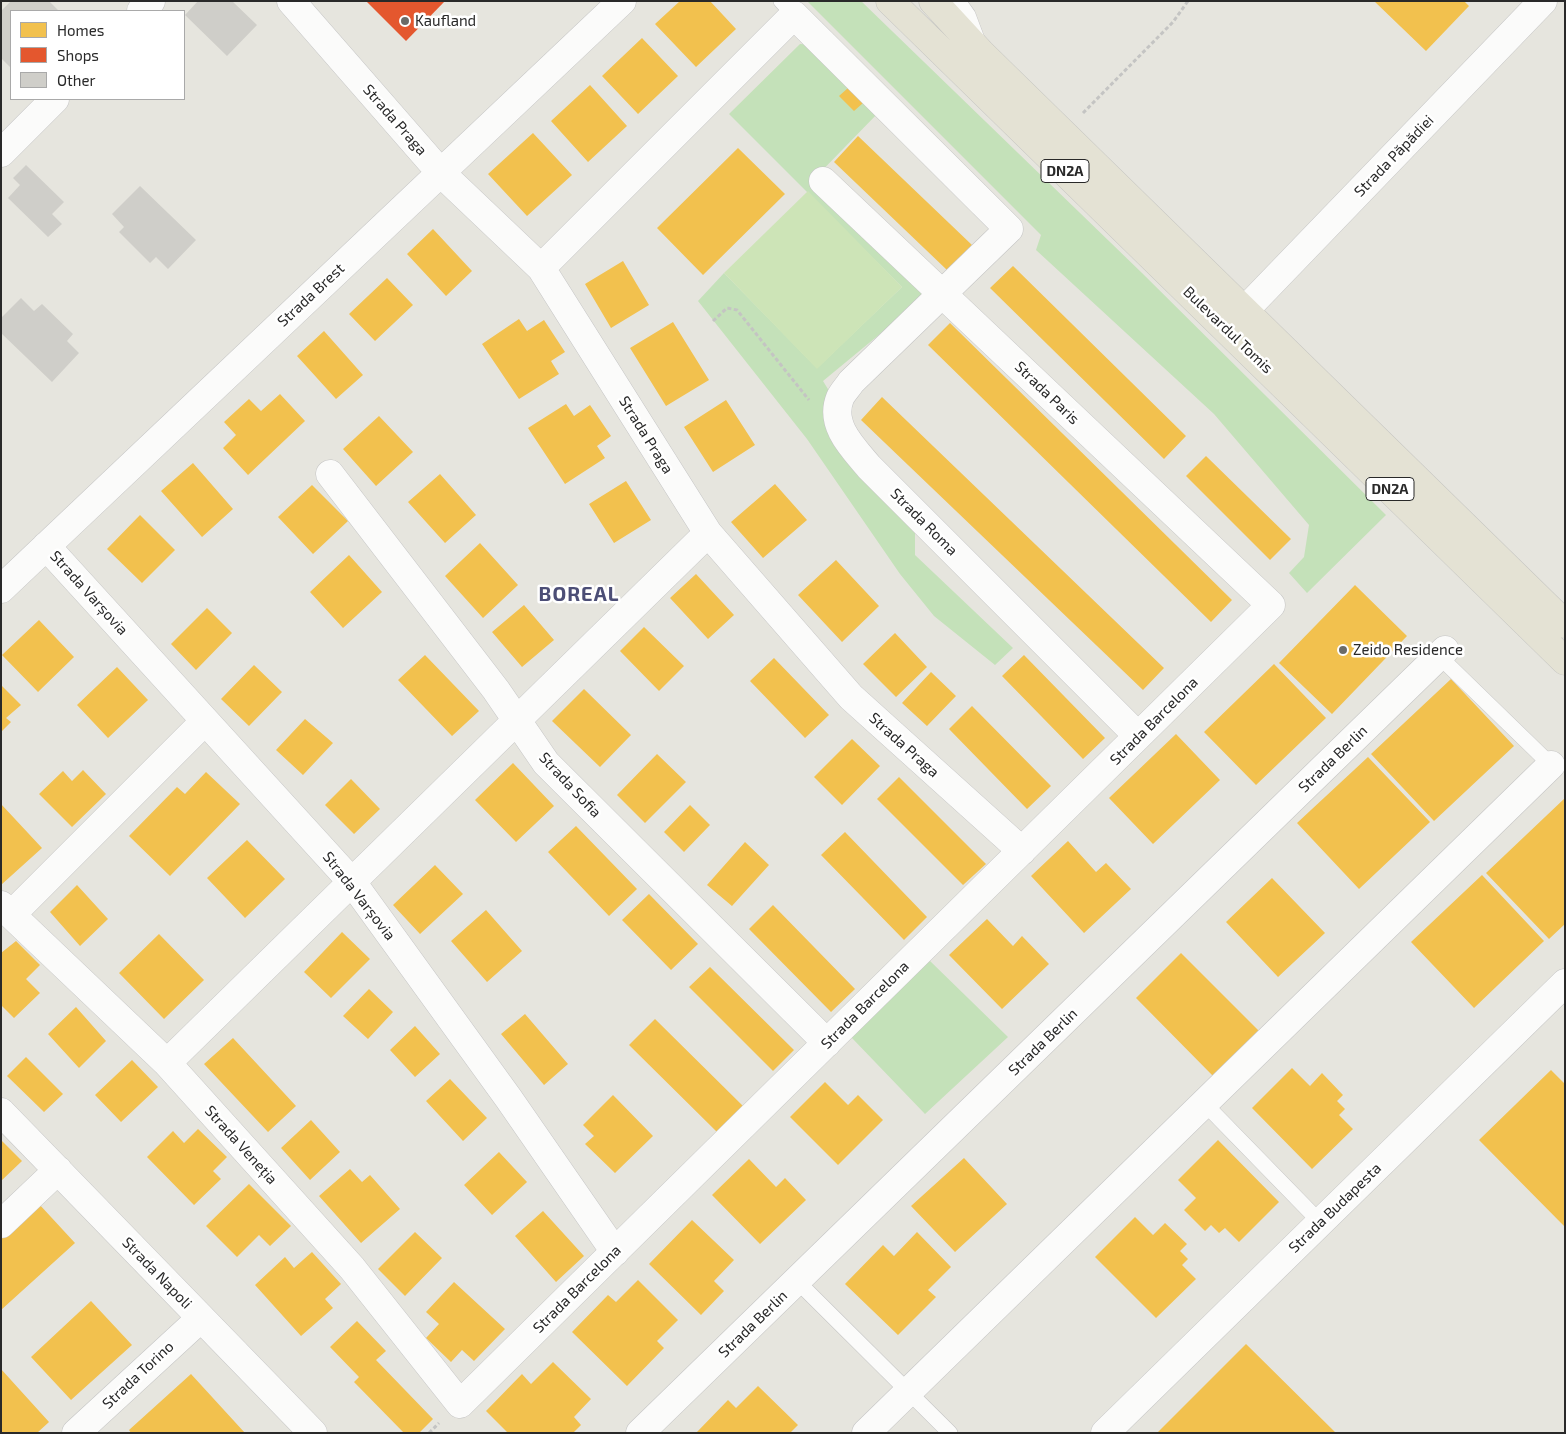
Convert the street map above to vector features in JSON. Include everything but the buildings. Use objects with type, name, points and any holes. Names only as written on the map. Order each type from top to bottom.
[{"type":"main road","name":"Bulevardul Tomis","points":[[890,1],[1565,661]]},
{"type":"main road","name":"Bulevardul Tomis","points":[[933,1],[981,53],[1565,624]]},
{"type":"street","points":[[142,10],[151,1]]},
{"type":"street","name":"Strada Praga","points":[[291,1],[440,173],[541,268],[708,533],[850,697],[1022,850]]},
{"type":"street","name":"Strada Brest","points":[[1,589],[622,1]]},
{"type":"street","name":"Strada Păpădiei","points":[[1245,310],[1543,1]]},
{"type":"street","points":[[541,268],[787,8],[1009,229],[851,382],[840,398],[837,419]]},
{"type":"street","points":[[1,153],[54,100]]},
{"type":"street","name":"Strada Paris","points":[[823,181],[1270,606]]},
{"type":"street","name":"Strada Roma","points":[[837,419],[848,443],[868,467],[1138,736]]},
{"type":"street","name":"Strada Sofia","points":[[330,474],[496,690],[546,763],[827,1043]]},
{"type":"street","points":[[167,1063],[708,533]]},
{"type":"street","name":"Strada Varșovia","points":[[46,546],[352,882],[509,1098],[615,1252]]},
{"type":"street","name":"Strada Barcelona","points":[[460,1404],[1270,606]]},
{"type":"street","name":"Strada Berlin","points":[[640,1433],[1445,656]]},
{"type":"street","points":[[7,910],[205,720]]},
{"type":"street","points":[[866,1433],[1551,765]]},
{"type":"street","name":"Strada Veneția","points":[[7,910],[167,1063],[352,1268],[460,1404]]},
{"type":"street","name":"Strada Budapesta","points":[[1105,1433],[1565,983]]},
{"type":"street","name":"Strada Napoli","points":[[1,1112],[201,1318],[298,1428]]},
{"type":"street","points":[[1,1224],[58,1170]]},
{"type":"street","name":"Strada Torino","points":[[82,1431],[201,1318]]},
{"type":"lane","points":[[958,1],[968,15],[981,53]]},
{"type":"lane","points":[[1445,656],[1551,765]]},
{"type":"lane","points":[[1204,1103],[1320,1222]]},
{"type":"lane","points":[[797,1281],[950,1433]]},
{"type":"path","points":[[1063,133],[1172,22],[1188,1]]},
{"type":"path","points":[[713,321],[727,308],[737,310],[821,416],[837,419]]},
{"type":"green space","points":[[807,1],[861,1],[1142,273],[1386,515],[1307,593],[1289,573],[1304,557],[1309,525],[1214,414],[1036,250],[1041,235]]},
{"type":"green space","points":[[800,44],[816,45],[879,112],[810,183],[926,296],[823,381],[915,531],[915,555],[1013,648],[995,665],[934,616],[900,574],[807,439],[698,301],[724,273],[817,368],[902,287],[729,114]]},
{"type":"green space","points":[[808,191],[902,287],[817,369],[724,273]]},
{"type":"green space","points":[[929,960],[1008,1037],[925,1114],[851,1037]]},
{"type":"place","name":"Kaufland","points":[[405,21]]},
{"type":"place","name":"Zeido Residence","points":[[1343,650]]},
{"type":"district","name":"BOREAL","points":[[579,594]]}]
